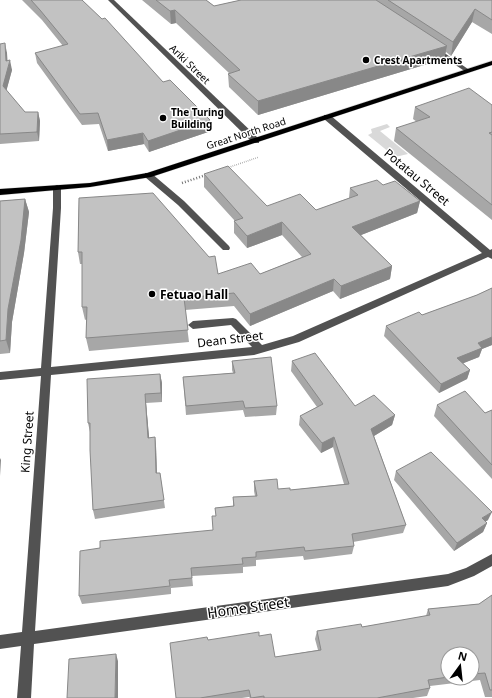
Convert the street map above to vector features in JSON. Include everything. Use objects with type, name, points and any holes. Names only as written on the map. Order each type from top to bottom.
[{"type":"main road","name":"Great North Road","points":[[0,192],[90,185],[148,175],[492,63]]},
{"type":"street","name":"Ariki Street","points":[[111,0],[256,141]]},
{"type":"street","points":[[432,47],[468,71]]},
{"type":"street","name":"Potatau Street","points":[[327,117],[491,254]]},
{"type":"street","points":[[148,175],[181,202],[226,248]]},
{"type":"street","name":"King Street","points":[[24,698],[57,208],[57,187]]},
{"type":"street","name":"Dean Street","points":[[0,376],[260,349],[296,338],[491,254]]},
{"type":"street","points":[[193,325],[233,321],[260,349]]},
{"type":"street","name":"Home Street","points":[[0,642],[448,580],[470,572],[492,560]]},
{"type":"shaded area","points":[[387,124],[390,127],[380,131],[408,154],[395,157],[368,135],[372,133],[371,129]]},
{"type":"building","points":[[31,0],[82,0],[102,19],[105,18],[163,82],[170,80],[210,120],[148,141],[143,133],[107,140],[98,113],[80,114],[35,53],[68,44]]},
{"type":"building","points":[[156,0],[206,0],[214,6],[241,0],[376,0],[447,46],[258,101],[228,74],[240,70],[175,10],[170,11]]},
{"type":"building","points":[[388,0],[492,0],[492,20],[475,9],[453,42]]},
{"type":"building","points":[[5,43],[6,61],[10,60],[3,86],[25,112],[38,112],[37,132],[0,134],[0,44]]},
{"type":"building","points":[[469,88],[492,105],[492,132],[489,133],[492,135],[492,205],[396,128],[430,117],[415,107]]},
{"type":"building","points":[[228,166],[267,206],[300,194],[316,210],[358,195],[350,188],[377,180],[383,185],[395,181],[420,201],[352,227],[392,266],[341,286],[334,279],[250,314],[234,293],[184,298],[188,330],[86,338],[87,307],[82,307],[82,252],[78,252],[79,198],[153,193],[209,257],[215,256],[218,274],[251,263],[260,274],[311,254],[282,222],[247,236],[234,221],[243,218],[204,174]]},
{"type":"building","points":[[25,199],[21,240],[8,309],[6,340],[0,341],[0,201]]},
{"type":"building","points":[[492,288],[492,337],[478,343],[482,348],[457,358],[470,370],[441,384],[386,326],[419,312],[422,315]]},
{"type":"building","points":[[315,353],[355,406],[374,395],[395,415],[371,429],[406,525],[352,534],[354,546],[305,551],[304,547],[256,552],[256,557],[242,558],[243,564],[191,568],[192,578],[169,580],[170,586],[79,596],[80,551],[100,548],[100,541],[213,530],[212,516],[216,516],[215,508],[234,506],[233,497],[257,496],[254,481],[277,479],[278,489],[290,488],[290,490],[349,484],[334,437],[322,443],[300,416],[323,404],[292,361]]},
{"type":"building","points":[[271,357],[277,406],[245,408],[243,401],[186,406],[183,377],[235,373],[232,361]]},
{"type":"building","points":[[160,374],[161,393],[145,394],[148,438],[155,437],[156,473],[160,473],[164,500],[93,510],[87,379]]},
{"type":"building","points":[[465,391],[485,413],[492,410],[492,465],[437,405]]},
{"type":"building","points":[[431,452],[492,512],[482,518],[487,523],[457,543],[396,471]]},
{"type":"building","points":[[492,595],[492,690],[490,690],[485,673],[480,673],[480,646],[440,646],[440,678],[428,680],[430,688],[377,698],[264,698],[264,696],[251,698],[249,690],[200,698],[176,698],[170,643],[207,637],[208,640],[259,632],[259,636],[271,634],[275,657],[321,650],[317,631],[361,624],[362,627],[430,615],[428,609],[479,604]]},
{"type":"building","points":[[116,654],[115,698],[67,698],[69,659]]},
{"type":"place","name":"Crest Apartments","points":[[366,60]]},
{"type":"place","name":"The Turing Building","points":[[163,118]]},
{"type":"place","name":"Fetuao Hall","points":[[152,294]]}]
